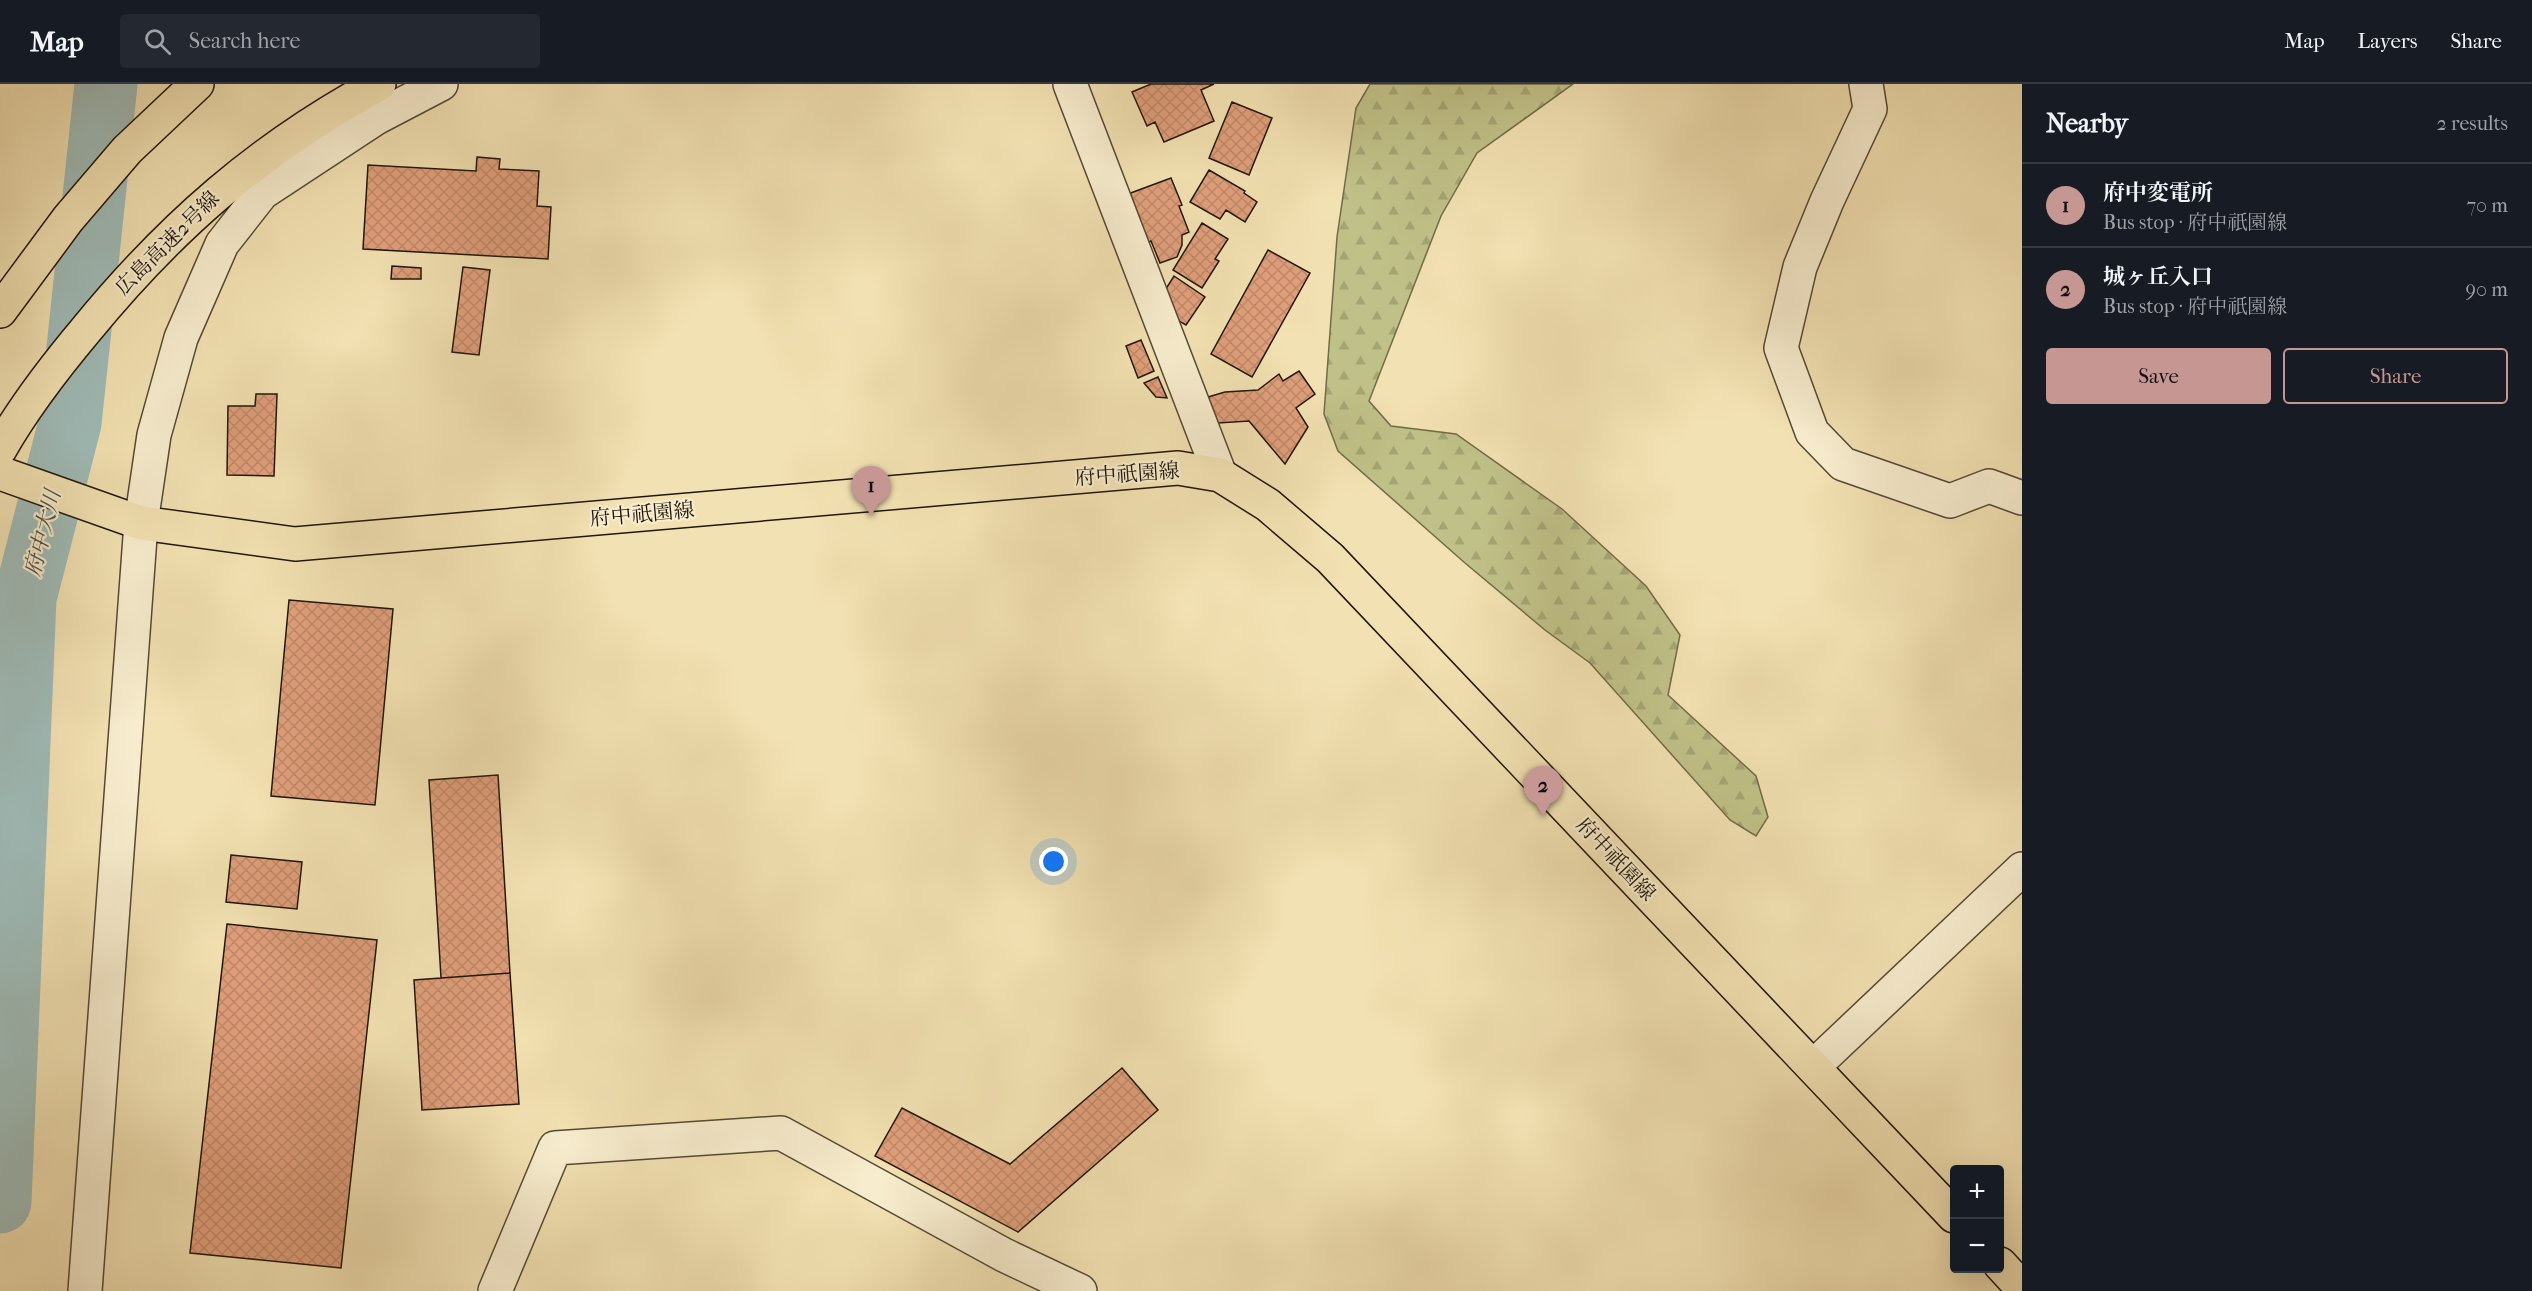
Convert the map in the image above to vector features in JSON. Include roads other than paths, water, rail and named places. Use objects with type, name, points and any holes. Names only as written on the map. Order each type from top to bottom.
[{"type":"main road","points":[[0,311],[68,219],[120,159],[197,84]]},
{"type":"main road","name":"広島高速2号線","points":[[1,465],[54,368],[111,299],[207,201],[253,163],[326,114],[379,84]]},
{"type":"main road","name":"府中祇園線","points":[[1,465],[134,521],[295,544],[1178,468],[1220,475],[1268,505],[1330,558],[1950,1212]]},
{"type":"street","points":[[85,1291],[134,521],[154,435],[181,338],[222,244],[262,193],[376,118],[441,84]]},
{"type":"street","points":[[1070,84],[1220,475]]},
{"type":"street","points":[[1866,84],[1870,110],[1827,201],[1800,267],[1781,348],[1812,432],[1843,464],[1950,501],[1989,486],[2022,498]]},
{"type":"street","points":[[1813,1067],[2022,869]]},
{"type":"street","points":[[495,1291],[555,1148],[782,1133],[1004,1255],[1080,1291]]},
{"type":"waterway","name":"府中大川","points":[[0,1202],[25,598],[70,423],[106,84]]},
{"type":"place","name":"府中変電所","points":[[871,516]]},
{"type":"place","name":"城ヶ丘入口","points":[[1543,816]]}]
